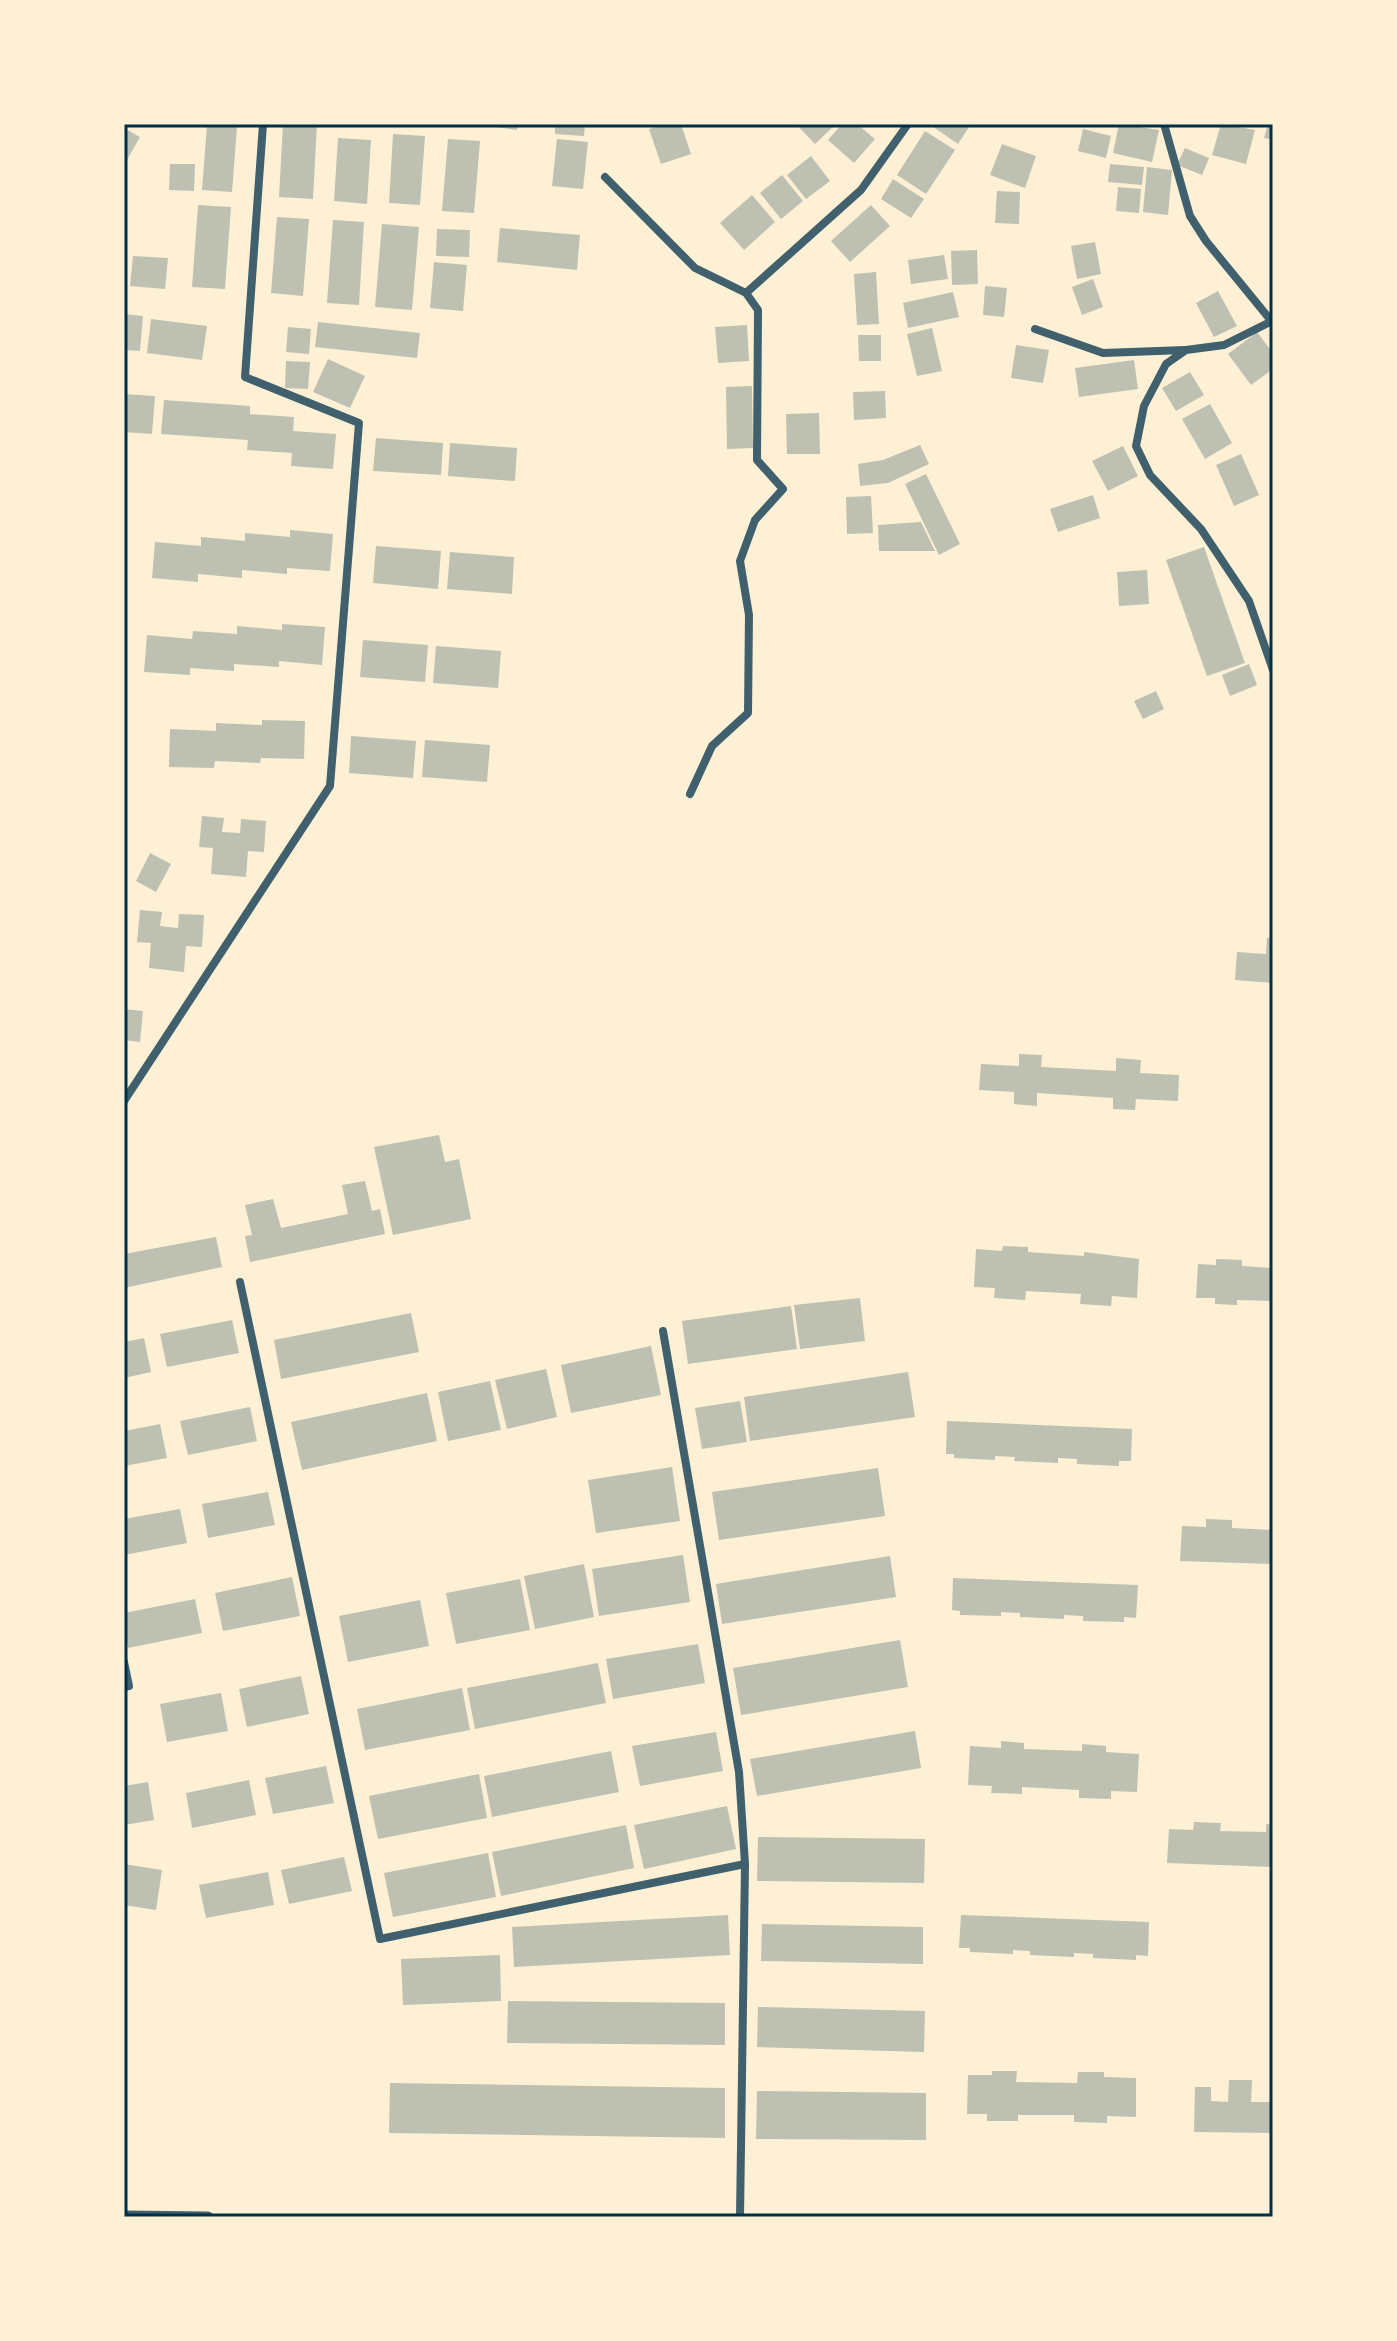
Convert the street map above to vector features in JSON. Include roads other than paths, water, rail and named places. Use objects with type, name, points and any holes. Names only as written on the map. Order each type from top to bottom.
[{"type":"street","points":[[124,1101],[330,786],[359,423],[245,377],[263,124]]},
{"type":"street","points":[[746,293],[861,190],[908,124]]},
{"type":"street","points":[[1035,329],[1103,353],[1186,350],[1224,345],[1272,322],[1206,241],[1190,216],[1164,124]]},
{"type":"street","points":[[605,177],[695,268],[746,293],[758,310],[757,460],[783,489],[755,520],[740,561],[749,615],[748,713],[712,746],[690,794]]},
{"type":"street","points":[[1186,350],[1166,364],[1158,378],[1144,406],[1136,446],[1150,475],[1201,529],[1249,601],[1273,670]]},
{"type":"street","points":[[240,1282],[380,1939],[745,1864]]},
{"type":"street","points":[[663,1331],[739,1772],[745,1864],[740,2217]]},
{"type":"street","points":[[124,1662],[129,1686],[124,1687]]},
{"type":"street","points":[[124,2216],[208,2217]]}]
